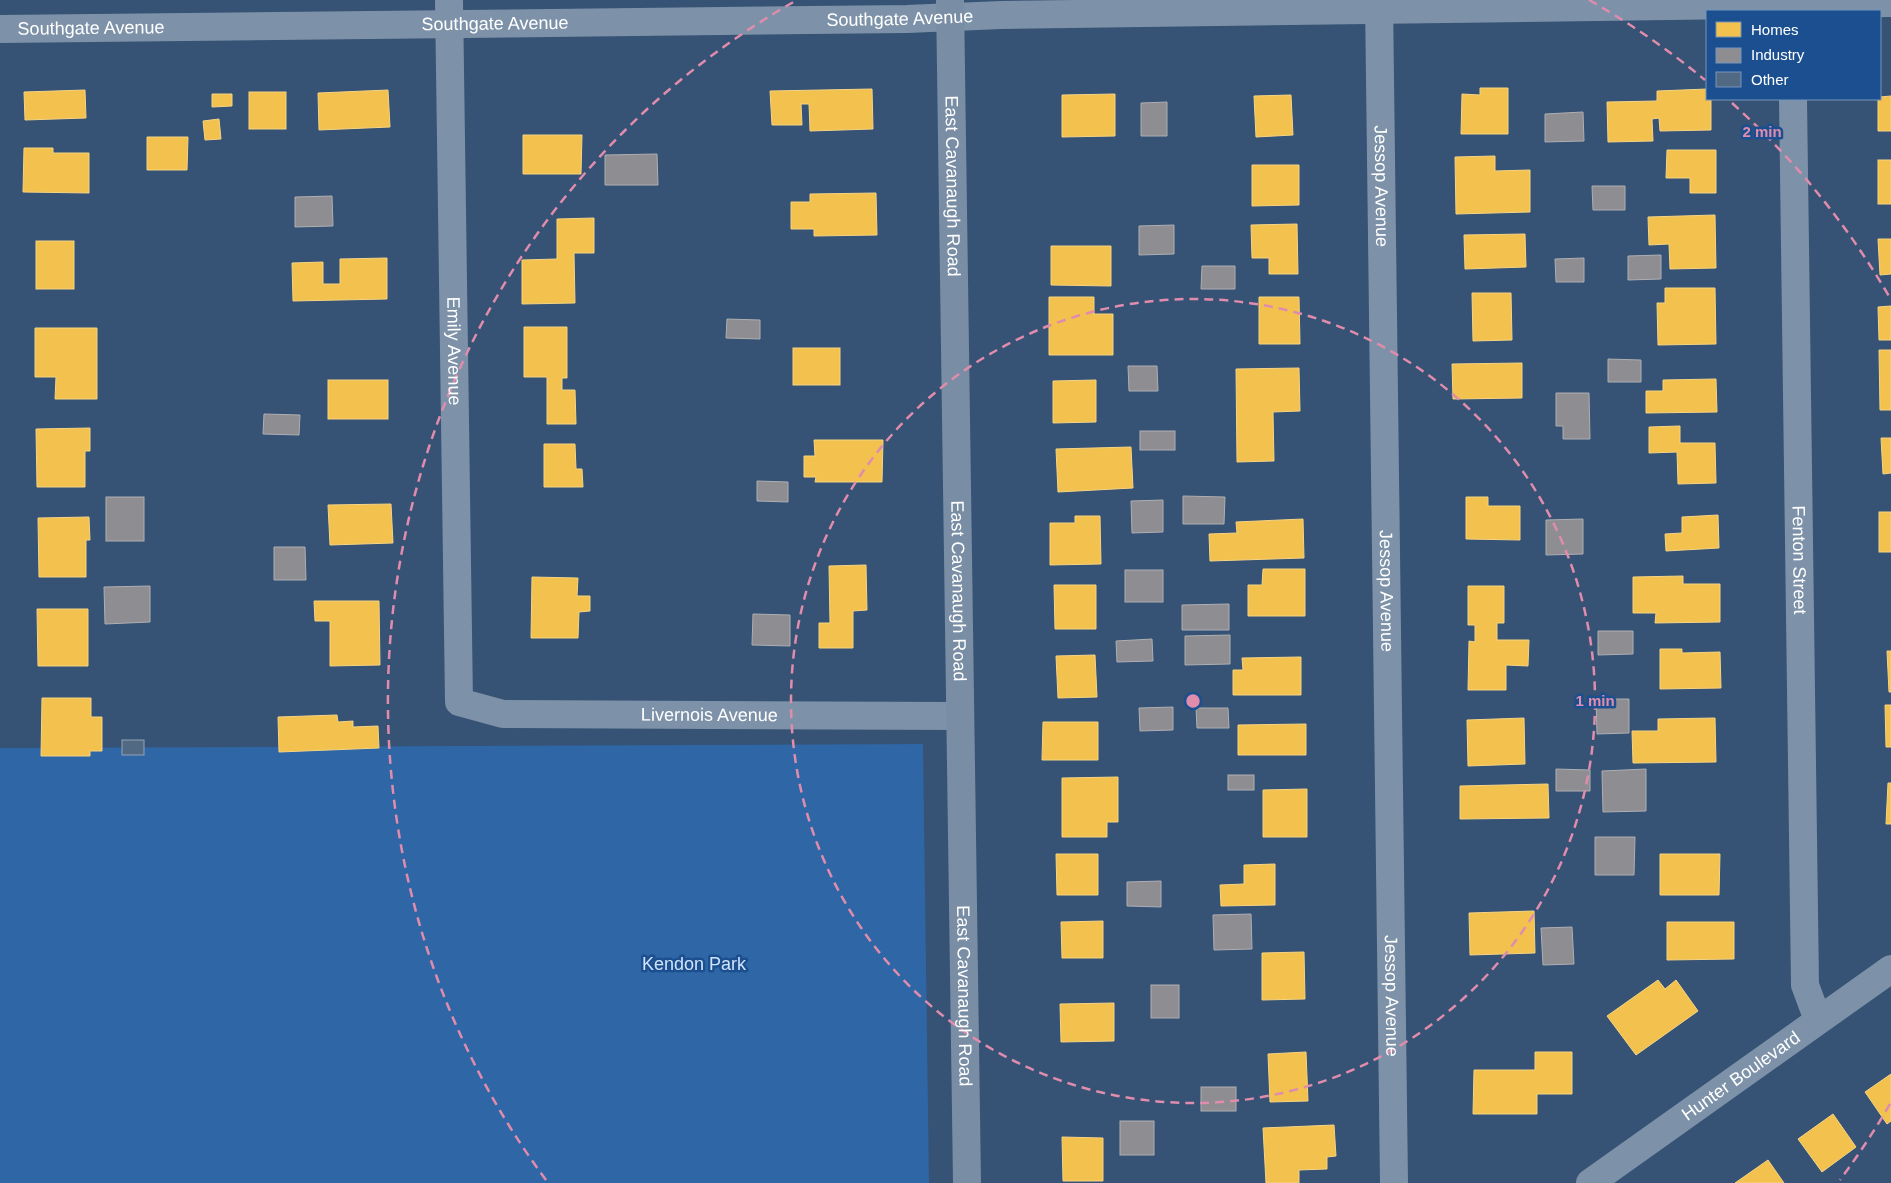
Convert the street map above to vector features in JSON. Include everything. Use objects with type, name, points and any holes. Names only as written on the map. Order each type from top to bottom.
[{"type":"street","name":"Southgate Avenue","points":[[0,29],[416,26],[449,12],[907,19],[950,8],[1001,15],[1379,6],[1752,6],[1891,3]]},
{"type":"street","name":"Jessop Avenue","points":[[1379,6],[1394,1183]]},
{"type":"street","name":"East Cavanaugh Road","points":[[950,8],[967,1183]]},
{"type":"street","name":"Emily Avenue","points":[[449,12],[458,702]]},
{"type":"street","name":"Fenton Street","points":[[1793,100],[1805,985],[1818,1020]]},
{"type":"street","name":"Livernois Avenue","points":[[458,702],[503,714],[960,716]]},
{"type":"street","name":"Hunter Boulevard","points":[[1590,1183],[1891,969]]},
{"type":"green space","name":"Kendon Park","points":[[923,744],[929,1183],[0,1183],[0,748]]},
{"type":"building: Homes","points":[[1480,88],[1508,88],[1508,134],[1461,134],[1462,94],[1480,95]]},
{"type":"building: Homes","points":[[872,89],[873,129],[810,131],[809,104],[801,104],[802,125],[772,125],[770,91]]},
{"type":"building: Homes","points":[[1706,89],[1706,100],[1711,100],[1711,130],[1660,131],[1659,118],[1652,119],[1653,141],[1608,142],[1607,102],[1657,101],[1657,91]]},
{"type":"building: Homes","points":[[85,90],[86,118],[25,120],[24,92]]},
{"type":"building: Homes","points":[[388,90],[390,127],[319,130],[318,93]]},
{"type":"building: Homes","points":[[249,92],[286,92],[286,129],[249,129]]},
{"type":"building: Homes","points":[[212,94],[232,94],[232,106],[212,107]]},
{"type":"building: Homes","points":[[1115,94],[1115,136],[1062,137],[1062,95]]},
{"type":"building: Homes","points":[[1291,95],[1293,135],[1256,137],[1254,96]]},
{"type":"building: Homes","points":[[1891,96],[1891,131],[1878,131],[1878,100],[1881,100],[1881,97]]},
{"type":"building: Homes","points":[[219,119],[221,139],[205,140],[203,121]]},
{"type":"building: Homes","points":[[523,135],[582,135],[581,174],[523,174]]},
{"type":"building: Homes","points":[[147,137],[188,137],[187,170],[147,170]]},
{"type":"building: Homes","points":[[24,148],[53,148],[53,153],[89,153],[89,193],[23,192]]},
{"type":"building: Homes","points":[[1667,150],[1716,150],[1716,193],[1690,193],[1690,178],[1666,178]]},
{"type":"building: Homes","points":[[1495,156],[1495,171],[1530,170],[1530,212],[1456,214],[1455,157]]},
{"type":"building: Homes","points":[[1878,160],[1891,160],[1891,204],[1878,204]]},
{"type":"building: Homes","points":[[1252,165],[1299,165],[1299,205],[1252,206]]},
{"type":"building: Homes","points":[[876,193],[877,235],[814,236],[814,229],[791,229],[791,202],[810,202],[810,194]]},
{"type":"building: Homes","points":[[1715,215],[1716,268],[1670,269],[1669,244],[1649,245],[1648,217]]},
{"type":"building: Homes","points":[[594,218],[594,253],[574,253],[575,303],[522,304],[522,260],[557,259],[557,219]]},
{"type":"building: Homes","points":[[1297,224],[1298,274],[1269,274],[1269,258],[1252,258],[1251,225]]},
{"type":"building: Homes","points":[[1525,234],[1526,267],[1465,269],[1464,235]]},
{"type":"building: Homes","points":[[1878,239],[1891,239],[1891,274],[1880,275]]},
{"type":"building: Homes","points":[[36,241],[74,241],[74,289],[36,289]]},
{"type":"building: Homes","points":[[1051,246],[1111,246],[1111,286],[1051,285]]},
{"type":"building: Homes","points":[[387,258],[387,299],[293,301],[292,263],[323,262],[323,284],[340,284],[340,259]]},
{"type":"building: Homes","points":[[1665,288],[1715,288],[1716,344],[1658,345],[1657,303],[1665,303]]},
{"type":"building: Homes","points":[[1472,293],[1511,293],[1512,340],[1473,341]]},
{"type":"building: Homes","points":[[1049,297],[1094,297],[1094,314],[1113,314],[1113,355],[1049,355]]},
{"type":"building: Homes","points":[[1259,297],[1299,297],[1300,344],[1259,344]]},
{"type":"building: Homes","points":[[1891,306],[1891,340],[1879,340],[1878,307]]},
{"type":"building: Homes","points":[[524,327],[567,327],[567,378],[562,378],[562,390],[575,390],[576,424],[547,424],[547,377],[524,377]]},
{"type":"building: Homes","points":[[35,328],[97,328],[97,399],[55,399],[56,377],[35,377]]},
{"type":"building: Homes","points":[[793,348],[840,348],[840,385],[793,385]]},
{"type":"building: Homes","points":[[1879,350],[1891,350],[1891,410],[1880,410]]},
{"type":"building: Homes","points":[[1522,363],[1522,398],[1453,399],[1452,364]]},
{"type":"building: Homes","points":[[1299,368],[1300,411],[1273,412],[1274,461],[1237,462],[1236,369]]},
{"type":"building: Homes","points":[[1716,379],[1717,412],[1646,413],[1646,391],[1663,391],[1663,380]]},
{"type":"building: Homes","points":[[328,380],[388,380],[388,419],[328,419]]},
{"type":"building: Homes","points":[[1096,380],[1096,422],[1053,423],[1053,381]]},
{"type":"building: Homes","points":[[1680,426],[1680,443],[1715,443],[1716,483],[1678,484],[1677,452],[1649,453],[1649,427]]},
{"type":"building: Homes","points":[[90,428],[90,451],[85,451],[85,487],[37,487],[36,429]]},
{"type":"building: Homes","points":[[1881,438],[1891,438],[1891,473],[1883,474]]},
{"type":"building: Homes","points":[[814,440],[883,440],[882,482],[815,482],[816,477],[804,477],[804,456],[815,456]]},
{"type":"building: Homes","points":[[544,444],[575,444],[576,469],[582,469],[583,487],[544,487]]},
{"type":"building: Homes","points":[[1131,447],[1133,488],[1058,492],[1056,449]]},
{"type":"building: Homes","points":[[1466,497],[1488,497],[1488,506],[1520,506],[1520,540],[1466,539]]},
{"type":"building: Homes","points":[[391,504],[393,543],[330,545],[328,505]]},
{"type":"building: Homes","points":[[1879,512],[1891,512],[1891,552],[1879,552]]},
{"type":"building: Homes","points":[[1718,515],[1719,548],[1666,551],[1665,534],[1682,533],[1682,517]]},
{"type":"building: Homes","points":[[1075,516],[1100,516],[1101,564],[1050,565],[1050,523],[1075,523]]},
{"type":"building: Homes","points":[[89,517],[90,540],[86,540],[86,577],[39,577],[38,518]]},
{"type":"building: Homes","points":[[1303,519],[1304,558],[1210,561],[1209,534],[1237,533],[1236,522]]},
{"type":"building: Homes","points":[[866,565],[867,610],[853,611],[853,648],[819,648],[819,623],[830,623],[829,566]]},
{"type":"building: Homes","points":[[1263,569],[1305,569],[1305,616],[1248,616],[1248,585],[1262,585]]},
{"type":"building: Homes","points":[[1683,576],[1683,584],[1720,584],[1720,622],[1655,623],[1656,613],[1633,613],[1633,577]]},
{"type":"building: Homes","points":[[532,577],[578,578],[577,596],[590,596],[590,611],[579,612],[578,638],[531,638]]},
{"type":"building: Homes","points":[[1054,585],[1096,585],[1096,629],[1055,629]]},
{"type":"building: Homes","points":[[1468,586],[1504,586],[1504,623],[1497,623],[1497,640],[1529,640],[1528,666],[1506,665],[1506,690],[1468,690],[1469,641],[1475,642],[1475,625],[1468,625]]},
{"type":"building: Homes","points":[[314,601],[379,601],[380,665],[330,666],[330,621],[315,621]]},
{"type":"building: Homes","points":[[37,609],[88,609],[88,666],[38,666]]},
{"type":"building: Homes","points":[[1660,649],[1682,649],[1682,653],[1720,652],[1721,688],[1660,689]]},
{"type":"building: Homes","points":[[1887,651],[1891,651],[1891,692],[1889,692]]},
{"type":"building: Homes","points":[[1095,655],[1097,697],[1058,698],[1056,656]]},
{"type":"building: Homes","points":[[1301,657],[1301,695],[1233,695],[1233,670],[1243,670],[1242,658]]},
{"type":"building: Homes","points":[[42,698],[91,698],[91,717],[102,717],[102,751],[90,751],[90,756],[41,756]]},
{"type":"building: Homes","points":[[1885,705],[1891,705],[1891,747],[1886,747]]},
{"type":"building: Homes","points":[[337,715],[338,722],[353,721],[353,727],[378,726],[379,748],[279,752],[278,717]]},
{"type":"building: Homes","points":[[1524,718],[1525,764],[1468,766],[1467,720]]},
{"type":"building: Homes","points":[[1715,718],[1716,762],[1633,763],[1632,731],[1658,731],[1658,719]]},
{"type":"building: Homes","points":[[1043,722],[1098,722],[1098,760],[1042,760]]},
{"type":"building: Homes","points":[[1306,724],[1306,755],[1238,755],[1238,725]]},
{"type":"building: Homes","points":[[1118,777],[1118,822],[1107,822],[1107,837],[1062,837],[1062,778]]},
{"type":"building: Homes","points":[[1888,783],[1891,783],[1891,824],[1886,824]]},
{"type":"building: Homes","points":[[1548,784],[1549,818],[1460,819],[1460,786]]},
{"type":"building: Homes","points":[[1307,789],[1307,837],[1263,837],[1263,790]]},
{"type":"building: Homes","points":[[1056,854],[1098,854],[1098,895],[1057,895]]},
{"type":"building: Homes","points":[[1660,854],[1720,854],[1719,895],[1660,895]]},
{"type":"building: Homes","points":[[1275,864],[1275,905],[1221,906],[1220,885],[1244,884],[1244,865]]},
{"type":"building: Homes","points":[[1534,911],[1535,953],[1470,955],[1469,913]]},
{"type":"building: Homes","points":[[1103,921],[1103,958],[1062,958],[1061,922]]},
{"type":"building: Homes","points":[[1667,922],[1734,922],[1734,959],[1667,960]]},
{"type":"building: Homes","points":[[1304,952],[1305,999],[1262,1000],[1262,953]]},
{"type":"building: Homes","points":[[1658,980],[1665,989],[1676,980],[1698,1011],[1636,1055],[1607,1016]]},
{"type":"building: Homes","points":[[1114,1003],[1114,1041],[1061,1042],[1060,1004]]},
{"type":"building: Homes","points":[[1306,1052],[1308,1101],[1270,1102],[1268,1054]]},
{"type":"building: Homes","points":[[1535,1052],[1572,1052],[1572,1094],[1537,1094],[1537,1114],[1473,1114],[1474,1070],[1535,1070]]},
{"type":"building: Homes","points":[[1891,1074],[1891,1121],[1887,1124],[1865,1092]]},
{"type":"building: Homes","points":[[1833,1114],[1856,1147],[1822,1172],[1798,1139]]},
{"type":"building: Homes","points":[[1334,1125],[1336,1156],[1327,1157],[1327,1169],[1299,1170],[1299,1183],[1266,1183],[1263,1128]]},
{"type":"building: Homes","points":[[1062,1137],[1103,1138],[1103,1181],[1063,1181]]},
{"type":"building: Homes","points":[[1768,1160],[1784,1183],[1735,1183]]},
{"type":"building: Industry","points":[[1167,102],[1167,136],[1141,136],[1141,103]]},
{"type":"building: Industry","points":[[1583,112],[1584,141],[1545,142],[1545,114]]},
{"type":"building: Industry","points":[[657,154],[658,185],[605,185],[605,155]]},
{"type":"building: Industry","points":[[1592,186],[1625,186],[1625,210],[1593,210]]},
{"type":"building: Industry","points":[[332,196],[333,226],[295,227],[295,197]]},
{"type":"building: Industry","points":[[1174,225],[1174,254],[1139,255],[1139,226]]},
{"type":"building: Industry","points":[[1661,255],[1661,279],[1628,280],[1628,256]]},
{"type":"building: Industry","points":[[1584,258],[1584,282],[1556,282],[1555,259]]},
{"type":"building: Industry","points":[[1202,266],[1235,266],[1235,289],[1201,289]]},
{"type":"building: Industry","points":[[727,319],[760,320],[760,339],[726,338]]},
{"type":"building: Industry","points":[[1608,359],[1641,360],[1641,382],[1608,382]]},
{"type":"building: Industry","points":[[1128,366],[1157,366],[1158,391],[1129,391]]},
{"type":"building: Industry","points":[[1556,393],[1589,393],[1590,439],[1563,439],[1563,426],[1556,426]]},
{"type":"building: Industry","points":[[264,414],[300,415],[299,435],[263,434]]},
{"type":"building: Industry","points":[[1140,431],[1175,431],[1175,450],[1140,450]]},
{"type":"building: Industry","points":[[757,481],[788,482],[788,502],[757,501]]},
{"type":"building: Industry","points":[[1183,496],[1225,497],[1224,524],[1183,524]]},
{"type":"building: Industry","points":[[106,497],[144,497],[144,541],[106,541]]},
{"type":"building: Industry","points":[[1163,500],[1163,532],[1132,533],[1131,501]]},
{"type":"building: Industry","points":[[1583,519],[1583,554],[1546,555],[1546,520]]},
{"type":"building: Industry","points":[[274,547],[305,547],[306,580],[274,580]]},
{"type":"building: Industry","points":[[1125,570],[1163,570],[1163,602],[1125,602]]},
{"type":"building: Industry","points":[[150,586],[150,622],[105,624],[104,587]]},
{"type":"building: Industry","points":[[1229,604],[1229,630],[1182,630],[1182,605]]},
{"type":"building: Industry","points":[[753,614],[790,615],[790,646],[752,645]]},
{"type":"building: Industry","points":[[1598,631],[1633,631],[1633,654],[1598,655]]},
{"type":"building: Industry","points":[[1230,635],[1230,664],[1185,665],[1185,636]]},
{"type":"building: Industry","points":[[1152,639],[1153,661],[1117,662],[1116,641]]},
{"type":"building: Industry","points":[[1596,699],[1629,699],[1629,733],[1597,734]]},
{"type":"building: Industry","points":[[1173,707],[1173,730],[1140,731],[1139,708]]},
{"type":"building: Industry","points":[[1196,708],[1228,708],[1229,728],[1197,728]]},
{"type":"building: Industry","points":[[1556,769],[1590,770],[1590,791],[1556,791]]},
{"type":"building: Industry","points":[[1646,769],[1646,811],[1603,812],[1602,771]]},
{"type":"building: Industry","points":[[1228,775],[1254,775],[1254,790],[1228,790]]},
{"type":"building: Industry","points":[[1595,837],[1635,837],[1634,875],[1595,875]]},
{"type":"building: Industry","points":[[1161,881],[1161,907],[1127,906],[1127,882]]},
{"type":"building: Industry","points":[[1251,914],[1252,949],[1214,950],[1213,915]]},
{"type":"building: Industry","points":[[1572,927],[1574,964],[1543,965],[1541,928]]},
{"type":"building: Industry","points":[[1151,985],[1179,985],[1179,1018],[1151,1018]]},
{"type":"building: Industry","points":[[1201,1087],[1236,1087],[1236,1111],[1201,1111]]},
{"type":"building: Industry","points":[[1120,1121],[1154,1121],[1154,1155],[1120,1155]]},
{"type":"building: Other","points":[[122,740],[144,740],[144,755],[122,755]]}]
